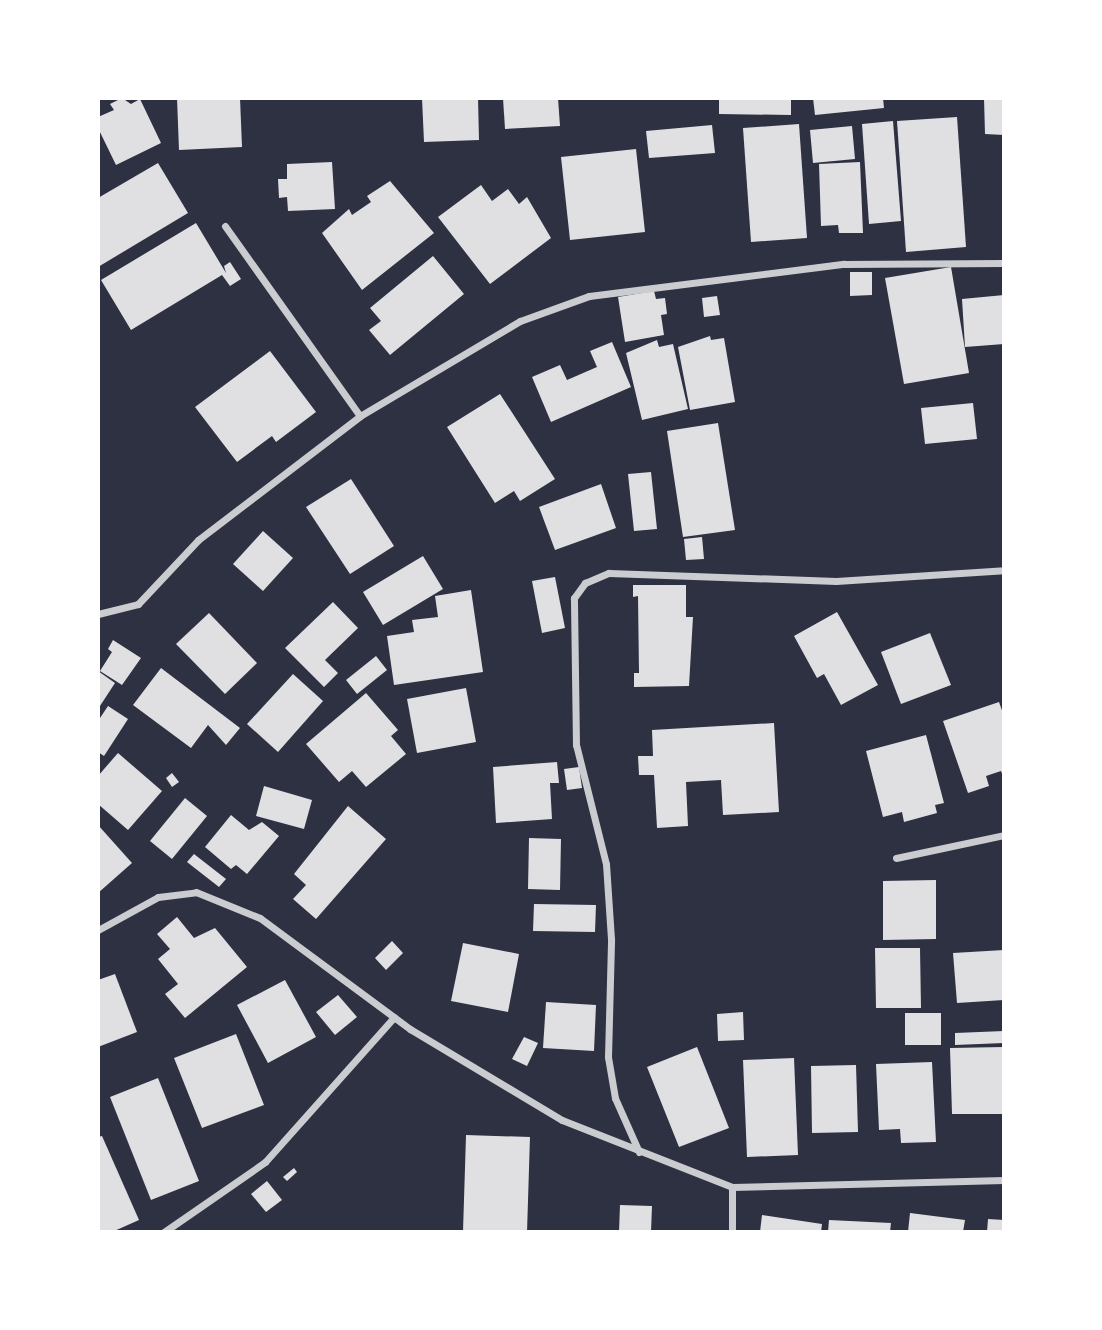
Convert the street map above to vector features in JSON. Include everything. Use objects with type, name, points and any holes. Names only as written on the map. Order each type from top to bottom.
[{"type":"street","points":[[225,226],[360,416]]},
{"type":"street","points":[[98,614],[138,604],[198,540],[360,416],[520,321],[589,296],[844,264],[1004,262]]},
{"type":"street","points":[[639,1152],[615,1098],[608,1057],[611,939],[606,864],[576,745],[574,598],[585,583],[609,573],[836,581],[1004,570]]},
{"type":"street","points":[[896,858],[1004,835]]},
{"type":"street","points":[[98,930],[158,897],[196,892],[260,918],[394,1017],[562,1120],[732,1188],[1004,1180]]},
{"type":"street","points":[[164,1232],[265,1163],[394,1017]]},
{"type":"street","points":[[732,1188],[732,1232]]},
{"type":"building","points":[[122,98],[131,104],[140,99],[161,143],[116,165],[98,128],[98,117],[114,110],[110,104]]},
{"type":"building","points":[[177,98],[240,98],[242,147],[179,150]]},
{"type":"building","points":[[422,98],[478,98],[479,140],[424,142]]},
{"type":"building","points":[[503,98],[558,98],[560,126],[505,129]]},
{"type":"building","points":[[719,98],[791,98],[791,115],[719,114]]},
{"type":"building","points":[[813,98],[883,98],[884,108],[815,115]]},
{"type":"building","points":[[984,98],[1004,98],[1004,135],[985,134]]},
{"type":"building","points":[[957,117],[966,247],[906,252],[897,121]]},
{"type":"building","points":[[893,121],[901,221],[869,224],[862,124]]},
{"type":"building","points":[[799,124],[807,238],[751,242],[743,128]]},
{"type":"building","points":[[712,125],[715,153],[649,158],[646,131]]},
{"type":"building","points":[[852,126],[855,159],[813,163],[810,130]]},
{"type":"building","points":[[636,149],[645,232],[570,240],[561,157]]},
{"type":"building","points":[[332,162],[335,209],[288,211],[287,197],[279,198],[278,179],[287,179],[287,164]]},
{"type":"building","points":[[860,162],[863,233],[839,233],[838,225],[821,226],[819,164]]},
{"type":"building","points":[[158,163],[188,213],[98,267],[98,198]]},
{"type":"building","points":[[390,181],[434,233],[362,290],[322,233],[349,209],[352,215],[371,202],[367,196]]},
{"type":"building","points":[[481,185],[492,201],[508,189],[519,204],[527,197],[551,238],[490,284],[438,217]]},
{"type":"building","points":[[196,223],[226,273],[224,266],[230,262],[241,279],[230,286],[222,275],[131,330],[101,280]]},
{"type":"building","points":[[433,256],[464,294],[390,355],[369,330],[381,321],[370,308]]},
{"type":"building","points":[[951,267],[969,373],[904,384],[885,278]]},
{"type":"building","points":[[850,272],[872,272],[872,295],[850,296]]},
{"type":"building","points":[[654,291],[656,299],[665,298],[667,314],[661,315],[664,335],[625,342],[618,297]]},
{"type":"building","points":[[1004,295],[1004,344],[965,347],[962,299]]},
{"type":"building","points":[[717,296],[720,315],[704,317],[702,298]]},
{"type":"building","points":[[710,336],[711,340],[724,338],[735,402],[690,410],[678,347]]},
{"type":"building","points":[[657,340],[659,347],[673,344],[688,409],[642,420],[626,353]]},
{"type":"building","points":[[612,342],[631,387],[551,422],[532,377],[560,365],[567,380],[597,367],[590,351]]},
{"type":"building","points":[[270,351],[316,412],[276,442],[272,436],[237,462],[195,407]]},
{"type":"building","points":[[500,394],[555,479],[520,501],[514,491],[495,503],[447,427]]},
{"type":"building","points":[[973,403],[977,439],[925,444],[921,408]]},
{"type":"building","points":[[718,423],[735,530],[683,537],[667,431]]},
{"type":"building","points":[[651,472],[657,529],[634,531],[628,474]]},
{"type":"building","points":[[351,479],[394,546],[350,574],[306,507]]},
{"type":"building","points":[[601,484],[616,528],[555,550],[539,507]]},
{"type":"building","points":[[263,531],[293,558],[263,591],[233,564]]},
{"type":"building","points":[[702,537],[704,559],[686,560],[684,539]]},
{"type":"building","points":[[423,556],[443,589],[383,625],[363,592]]},
{"type":"building","points":[[555,577],[565,628],[542,633],[532,581]]},
{"type":"building","points":[[633,585],[686,585],[686,617],[693,617],[689,686],[634,687],[634,673],[639,673],[638,596],[633,597]]},
{"type":"building","points":[[471,590],[483,672],[394,685],[387,636],[414,632],[412,620],[438,617],[435,596]]},
{"type":"building","points":[[333,602],[358,628],[325,660],[338,673],[324,687],[285,648]]},
{"type":"building","points":[[837,612],[878,685],[841,705],[824,674],[817,678],[794,636]]},
{"type":"building","points":[[209,613],[257,663],[225,694],[176,644]]},
{"type":"building","points":[[930,633],[951,685],[901,704],[881,652]]},
{"type":"building","points":[[113,640],[141,658],[122,685],[100,671],[112,652],[108,649]]},
{"type":"building","points":[[376,656],[387,670],[357,694],[346,680]]},
{"type":"building","points":[[161,668],[240,728],[226,745],[208,725],[191,748],[133,705]]},
{"type":"building","points":[[98,671],[115,683],[98,709]]},
{"type":"building","points":[[293,674],[323,701],[278,752],[247,724]]},
{"type":"building","points":[[466,688],[476,742],[417,753],[407,699]]},
{"type":"building","points":[[366,693],[398,730],[391,736],[406,754],[366,787],[352,771],[339,782],[306,744]]},
{"type":"building","points":[[999,702],[1004,716],[1004,779],[1001,771],[986,776],[989,786],[968,793],[943,721]]},
{"type":"building","points":[[108,706],[128,719],[104,756],[98,752],[98,721]]},
{"type":"building","points":[[774,723],[779,812],[723,815],[721,780],[686,782],[688,826],[657,828],[654,775],[639,775],[638,756],[653,756],[652,730]]},
{"type":"building","points":[[926,735],[944,803],[935,805],[937,813],[904,822],[902,812],[883,817],[866,751]]},
{"type":"building","points":[[118,753],[162,791],[128,830],[98,804],[98,776]]},
{"type":"building","points":[[557,762],[559,783],[550,783],[552,819],[496,823],[493,767]]},
{"type":"building","points":[[579,767],[582,788],[567,790],[564,769]]},
{"type":"building","points":[[172,773],[179,782],[172,787],[166,778]]},
{"type":"building","points":[[264,786],[312,800],[304,829],[256,816]]},
{"type":"building","points":[[185,798],[207,816],[172,859],[150,841]]},
{"type":"building","points":[[348,806],[386,839],[316,919],[293,899],[306,885],[294,874]]},
{"type":"building","points":[[231,815],[249,830],[262,822],[279,836],[247,874],[236,865],[231,869],[205,847]]},
{"type":"building","points":[[98,825],[132,863],[98,893]]},
{"type":"building","points":[[529,838],[561,839],[560,890],[528,889]]},
{"type":"building","points":[[194,854],[226,879],[219,887],[187,862]]},
{"type":"building","points":[[936,880],[936,939],[883,940],[883,881]]},
{"type":"building","points":[[534,904],[596,905],[595,932],[533,931]]},
{"type":"building","points":[[177,917],[194,938],[215,928],[247,967],[185,1018],[165,994],[178,984],[158,959],[170,949],[157,934]]},
{"type":"building","points":[[392,941],[403,953],[386,970],[375,958]]},
{"type":"building","points":[[463,943],[519,954],[508,1012],[451,1001]]},
{"type":"building","points":[[875,948],[920,948],[921,1008],[876,1008]]},
{"type":"building","points":[[1004,950],[1004,1000],[957,1003],[953,953]]},
{"type":"building","points":[[115,974],[137,1032],[98,1047],[98,980]]},
{"type":"building","points":[[285,980],[316,1037],[268,1063],[237,1005]]},
{"type":"building","points":[[338,995],[357,1017],[335,1035],[316,1012]]},
{"type":"building","points":[[546,1002],[596,1005],[594,1051],[543,1048]]},
{"type":"building","points":[[743,1012],[744,1040],[718,1041],[717,1014]]},
{"type":"building","points":[[905,1013],[941,1013],[941,1045],[905,1045]]},
{"type":"building","points":[[1004,1031],[1004,1043],[955,1045],[955,1033]]},
{"type":"building","points":[[236,1034],[264,1105],[202,1128],[174,1058]]},
{"type":"building","points":[[524,1037],[538,1043],[527,1066],[512,1059]]},
{"type":"building","points":[[697,1047],[729,1128],[679,1147],[647,1067]]},
{"type":"building","points":[[1004,1047],[1004,1114],[952,1114],[950,1048]]},
{"type":"building","points":[[794,1058],[798,1155],[747,1157],[743,1060]]},
{"type":"building","points":[[932,1062],[936,1142],[901,1143],[900,1129],[879,1130],[876,1064]]},
{"type":"building","points":[[856,1065],[858,1132],[812,1133],[811,1066]]},
{"type":"building","points":[[158,1078],[199,1181],[151,1200],[110,1097]]},
{"type":"building","points":[[466,1135],[530,1137],[527,1232],[463,1232]]},
{"type":"building","points":[[102,1136],[139,1220],[112,1232],[98,1232],[98,1137]]},
{"type":"building","points":[[294,1168],[297,1172],[287,1181],[283,1177]]},
{"type":"building","points":[[267,1181],[282,1200],[266,1212],[251,1194]]},
{"type":"building","points":[[620,1205],[652,1206],[651,1232],[619,1232]]},
{"type":"building","points":[[910,1213],[965,1220],[963,1232],[908,1232]]},
{"type":"building","points":[[762,1215],[822,1224],[821,1232],[760,1232]]},
{"type":"building","points":[[988,1219],[1004,1220],[1004,1232],[987,1232]]},
{"type":"building","points":[[829,1220],[891,1223],[890,1232],[828,1232]]}]
